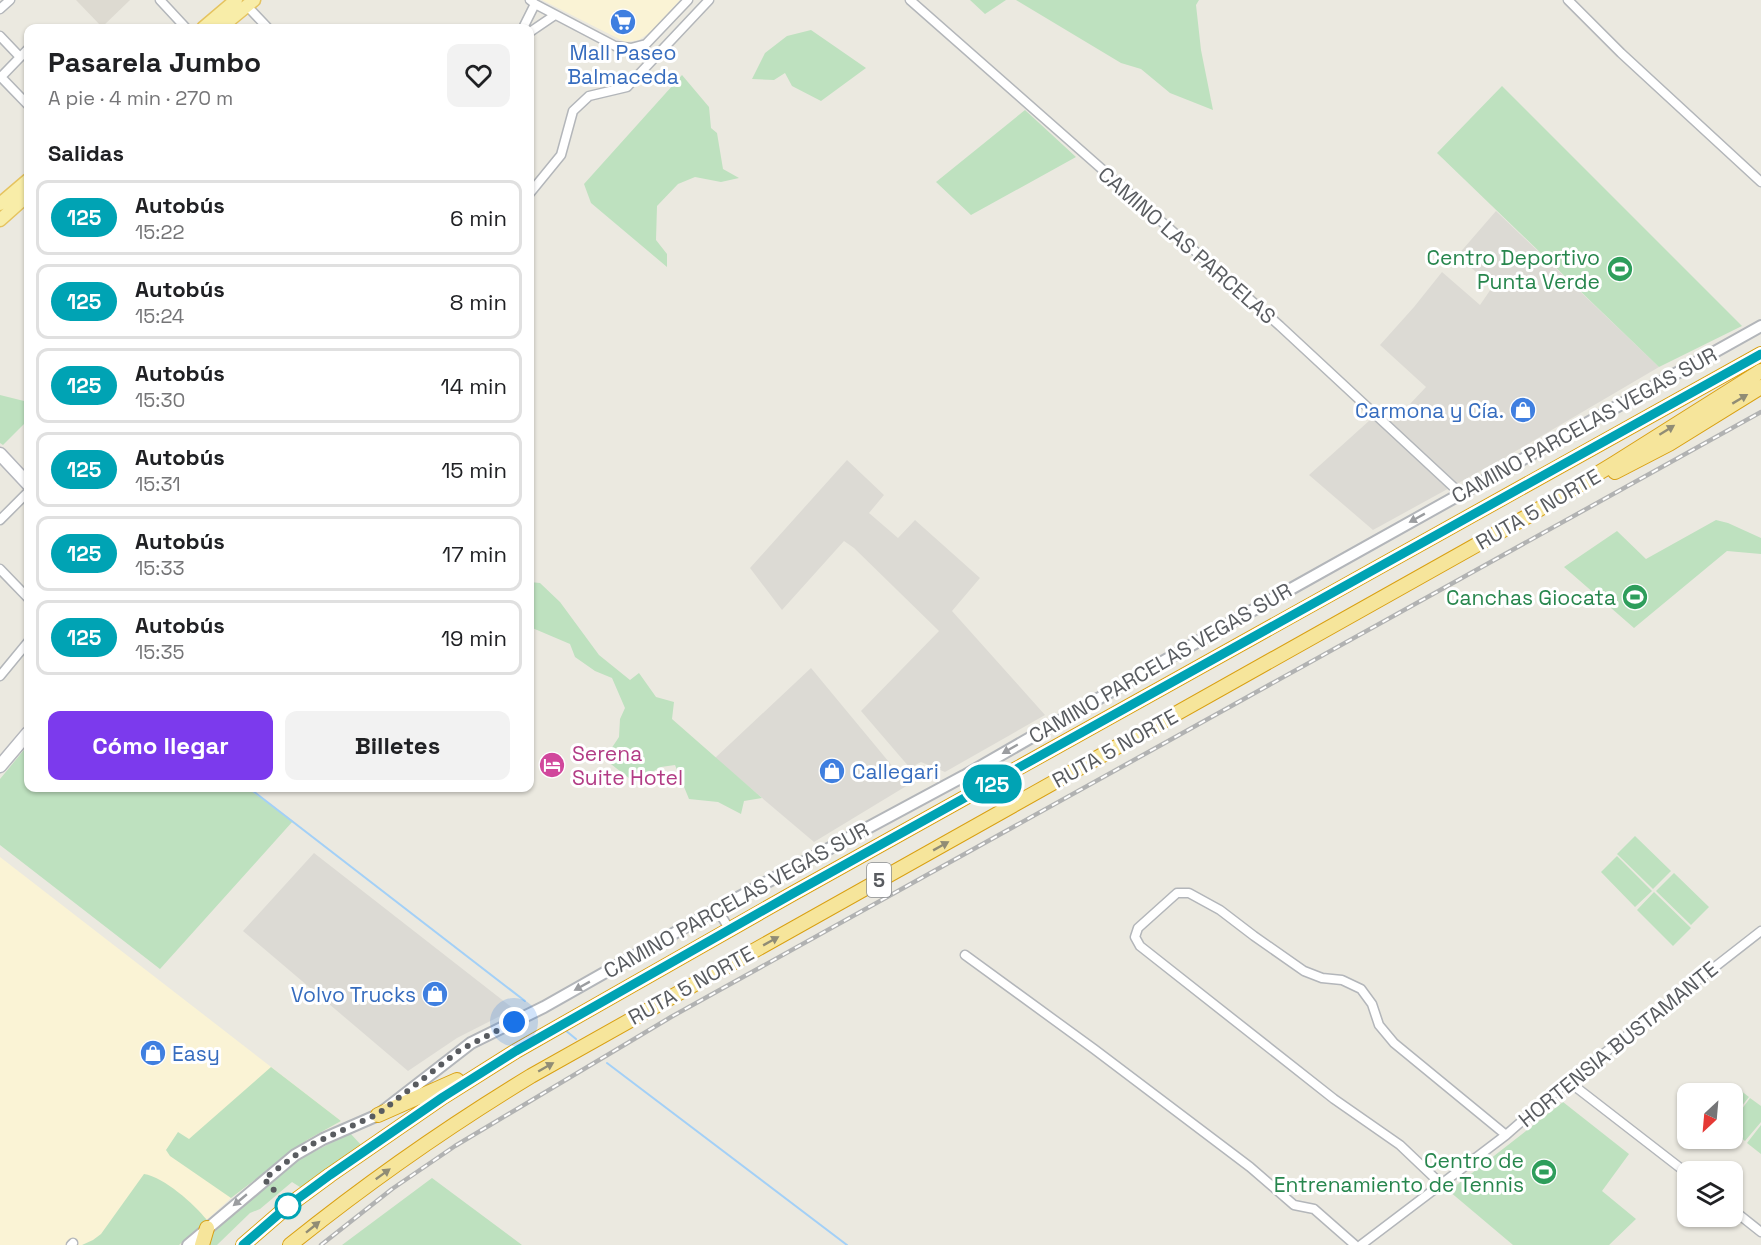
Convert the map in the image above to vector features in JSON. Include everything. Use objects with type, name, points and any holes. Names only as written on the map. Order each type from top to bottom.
[{"type":"highway","points":[[1708,384],[1761,347]]},
{"type":"highway","name":"RUTA 5 NORTE","points":[[243,1245],[288,1206],[330,1175],[492,1065],[792,894],[1761,354]]},
{"type":"highway","name":"RUTA 5 NORTE","points":[[290,1245],[336,1208],[415,1151],[551,1064],[1528,516],[1761,371]]},
{"type":"highway","points":[[1528,516],[1669,444],[1761,387]]},
{"type":"highway","points":[[378,1114],[492,1065]]},
{"type":"highway","points":[[202,1245],[207,1228]]},
{"type":"main road","points":[[210,24],[246,2]]},
{"type":"main road","points":[[224,24],[246,2]]},
{"type":"main road","points":[[0,218],[5,210],[2,200],[24,183]]},
{"type":"main road","points":[[0,218],[24,198]]},
{"type":"main road","points":[[0,454],[24,480]]},
{"type":"main road","points":[[1,761],[24,737]]},
{"type":"street","points":[[0,9],[10,0]]},
{"type":"street","points":[[160,0],[182,24]]},
{"type":"street","points":[[525,24],[533,2],[615,46],[631,48],[646,44],[688,0]]},
{"type":"street","points":[[534,188],[561,155],[573,111],[589,96],[627,87],[709,0]]},
{"type":"street","name":"CAMINO LAS PARCELAS","points":[[910,0],[1280,326],[1461,494]]},
{"type":"street","points":[[1568,0],[1621,53],[1761,182]]},
{"type":"street","points":[[246,2],[265,24]]},
{"type":"street","points":[[534,29],[555,15]]},
{"type":"street","points":[[0,36],[20,57]]},
{"type":"street","points":[[24,53],[1,77],[24,101]]},
{"type":"street","name":"CAMINO PARCELAS VEGAS SUR","points":[[188,1245],[295,1155],[323,1138],[378,1114],[471,1043],[544,1007],[717,909],[964,776],[1761,326]]},
{"type":"street","points":[[0,520],[24,496]]},
{"type":"street","points":[[0,569],[24,594]]},
{"type":"street","points":[[1,673],[24,647]]},
{"type":"street","points":[[1441,1184],[1400,1145],[1334,1099],[1140,946],[1135,937],[1138,928],[1177,893],[1190,893],[1220,910],[1304,971],[1355,985],[1368,997],[1379,1025],[1394,1042],[1506,1135]]},
{"type":"street","points":[[717,909],[730,930]]},
{"type":"street","name":"HORTENSIA BUSTAMANTE","points":[[1361,1245],[1506,1135],[1568,1081],[1761,931]]},
{"type":"street","points":[[965,955],[1095,1049],[1250,1167],[1294,1205],[1314,1209],[1355,1245]]},
{"type":"street","points":[[1568,1081],[1677,1165]]},
{"type":"street","points":[[1743,1218],[1761,1232]]},
{"type":"shaded area","points":[[76,0],[130,0],[105,24],[99,24]]},
{"type":"shaded area","points":[[542,0],[680,0],[652,31],[639,40],[625,42]]},
{"type":"shaded area","points":[[1496,211],[1659,367],[1504,458],[1373,530],[1309,475],[1380,411],[1393,422],[1426,387],[1380,345],[1442,272],[1480,305],[1493,286],[1457,256]]},
{"type":"shaded area","points":[[847,460],[884,495],[869,513],[898,538],[915,520],[980,578],[952,611],[1045,715],[945,772],[921,762],[910,768],[861,711],[939,631],[844,541],[782,610],[750,568]]},
{"type":"shaded area","points":[[811,668],[908,785],[814,842],[715,758]]},
{"type":"shaded area","points":[[314,853],[514,1009],[457,1038],[408,1071],[243,931]]},
{"type":"shaded area","points":[[0,857],[341,1121],[307,1140],[231,1198],[179,1245],[0,1245]]},
{"type":"green space","points":[[970,0],[1006,0],[985,14]]},
{"type":"green space","points":[[1016,0],[1199,0],[1196,5],[1201,50],[1213,110],[1170,93],[1141,69],[1121,63]]},
{"type":"green space","points":[[811,30],[866,68],[821,101],[792,86],[785,73],[774,80],[752,79],[765,53],[787,36]]},
{"type":"green space","points":[[682,75],[709,107],[711,128],[717,133],[723,169],[739,178],[721,182],[695,177],[678,184],[657,206],[656,240],[667,254],[667,267],[591,203],[584,184]]},
{"type":"green space","name":"Centro Deportivo Punta Verde","points":[[1502,86],[1742,326],[1659,367],[1437,153]]},
{"type":"green space","points":[[1025,110],[1076,157],[971,215],[936,182]]},
{"type":"green space","points":[[0,395],[24,401],[24,424],[3,445],[0,443]]},
{"type":"green space","name":"Canchas Giocata","points":[[1716,520],[1761,538],[1761,554],[1727,551],[1634,628],[1564,567],[1617,531],[1646,559]]},
{"type":"green space","points":[[534,582],[540,583],[560,602],[599,655],[630,680],[639,673],[656,697],[674,702],[672,719],[762,798],[744,801],[741,814],[718,802],[689,799],[675,765],[661,767],[634,782],[607,761],[607,755],[619,737],[620,719],[625,708],[612,678],[595,671],[575,657],[570,644],[534,629]]},
{"type":"green space","points":[[24,750],[24,792],[253,792],[293,821],[160,969],[0,845],[0,779]]},
{"type":"green space","points":[[1635,836],[1671,871],[1653,889],[1617,854]]},
{"type":"green space","points":[[1617,856],[1652,891],[1635,907],[1601,872]]},
{"type":"green space","points":[[1674,873],[1709,907],[1691,925],[1656,891]]},
{"type":"green space","points":[[1654,892],[1691,928],[1673,946],[1637,910]]},
{"type":"green space","points":[[271,1067],[341,1121],[307,1140],[231,1198],[170,1156],[166,1150],[178,1132],[189,1139]]},
{"type":"green space","points":[[1743,1092],[1749,1097],[1743,1104]]},
{"type":"green space","points":[[1750,1098],[1761,1106],[1761,1122],[1745,1141],[1743,1139],[1743,1107]]},
{"type":"green space","name":"Centro de Entrenamiento de Tennis","points":[[1563,1102],[1629,1154],[1602,1191],[1636,1219],[1609,1245],[1513,1245],[1449,1191]]},
{"type":"green space","points":[[1761,1125],[1761,1154],[1747,1143]]},
{"type":"green space","points":[[350,1133],[362,1146],[303,1189],[292,1182],[260,1209],[250,1213],[217,1245],[207,1245],[208,1238],[221,1222],[300,1159]]},
{"type":"green space","points":[[144,1174],[160,1180],[187,1199],[207,1220],[179,1245],[82,1245],[101,1234]]},
{"type":"green space","points":[[432,1178],[522,1245],[342,1245]]},
{"type":"waterway","points":[[254,792],[525,1001]]},
{"type":"waterway","points":[[565,1030],[576,1039]]},
{"type":"waterway","points":[[607,1063],[847,1245]]},
{"type":"railway","points":[[321,1245],[392,1189],[455,1146],[671,1017],[1761,412]]},
{"type":"bus line","name":"125","points":[[243,1245],[288,1206],[330,1175],[492,1065],[792,894],[1761,354]]},
{"type":"place","name":"Mall Paseo Balmaceda","points":[[623,22]]},
{"type":"place","name":"Centro Deportivo Punta Verde","points":[[1620,269]]},
{"type":"place","name":"Carmona y Cía.","points":[[1523,410]]},
{"type":"place","name":"Canchas Giocata","points":[[1635,597]]},
{"type":"place","name":"Serena Suite Hotel","points":[[552,765]]},
{"type":"place","name":"Callegari","points":[[832,771]]},
{"type":"place","name":"Volvo Trucks","points":[[435,994]]},
{"type":"place","name":"Easy","points":[[153,1053]]},
{"type":"place","name":"Centro de Entrenamiento de Tennis","points":[[1544,1172]]},
{"type":"route","points":[[288,1206],[264,1179],[308,1146],[378,1114],[460,1050],[514,1022]]}]
